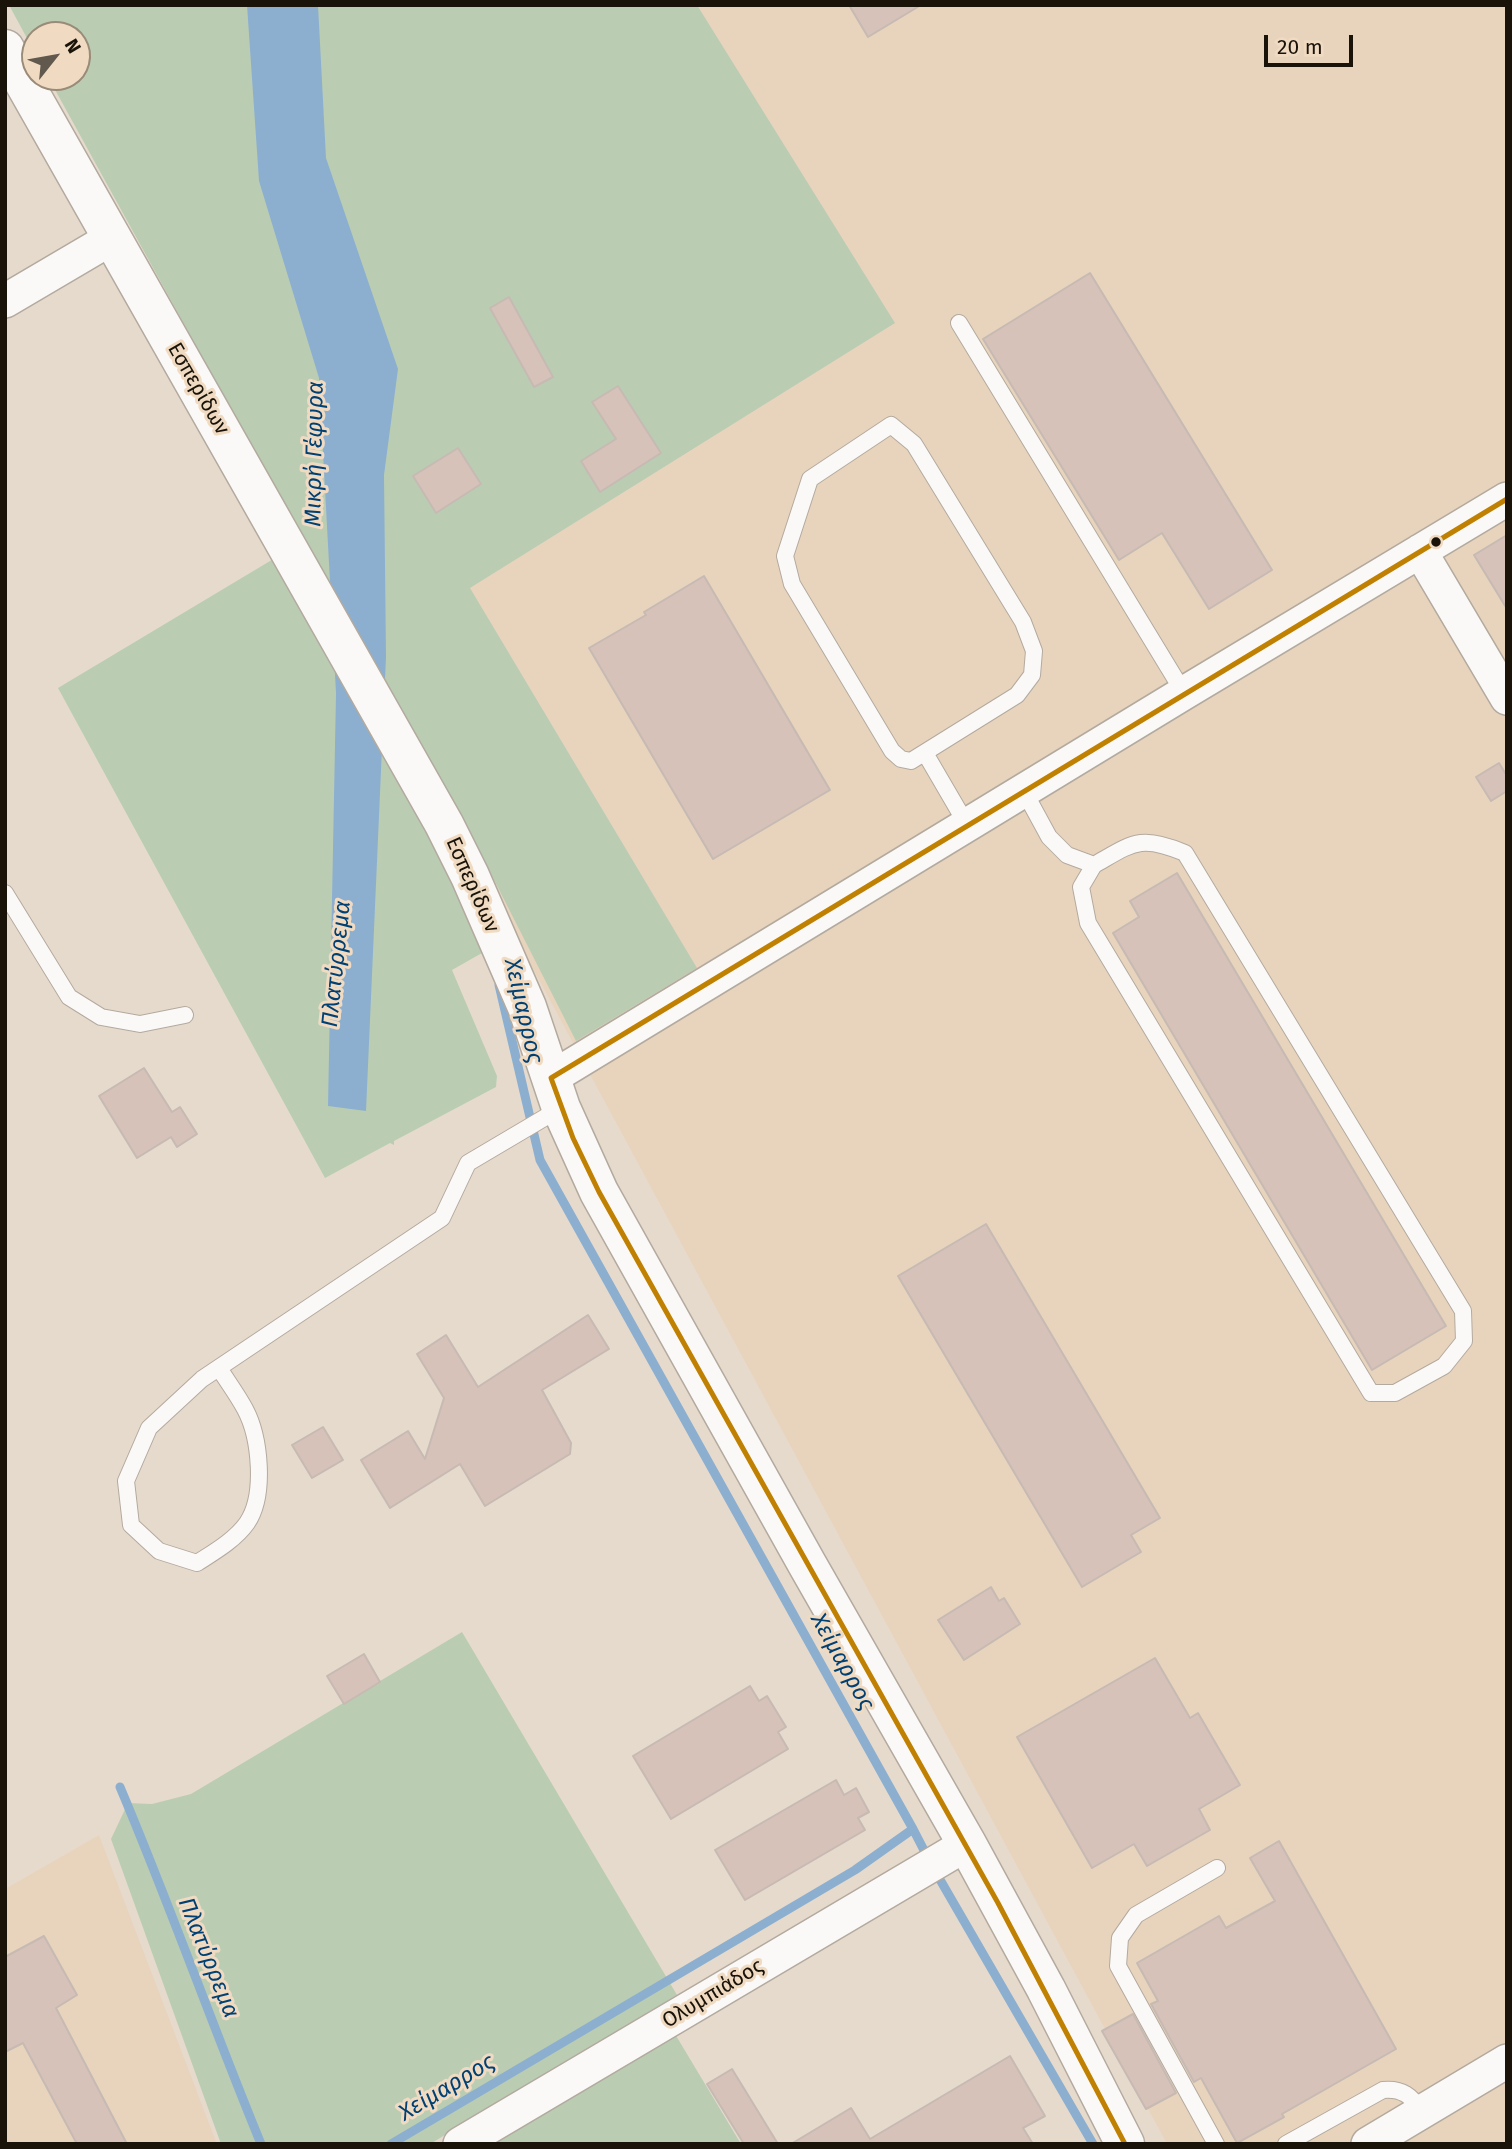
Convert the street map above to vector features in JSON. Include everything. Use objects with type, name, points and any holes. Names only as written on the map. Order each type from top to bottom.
[{"type":"street","name":"Εσπερίδων","points":[[5,49],[444,824],[470,876],[527,1007],[556,1093],[583,1160],[621,1233],[967,1844],[1046,1989],[1125,2144]]},
{"type":"street","points":[[5,301],[112,238]]},
{"type":"street","points":[[556,1093],[967,825],[1507,499]]},
{"type":"street","points":[[1420,551],[1507,698]]},
{"type":"street","name":"Ολυμπιάδος","points":[[460,2144],[967,1844]]},
{"type":"street","points":[[1368,2144],[1507,2061]]},
{"type":"lane","points":[[959,323],[1184,693]]},
{"type":"lane","points":[[891,425],[914,444],[1023,622],[1034,651],[1032,675],[1017,695],[925,753],[911,761],[901,759],[892,751],[792,584],[785,556],[810,479],[891,425]]},
{"type":"lane","points":[[925,753],[967,825]]},
{"type":"lane","points":[[1024,791],[1049,837],[1067,855],[1094,865],[1137,841],[1163,844],[1185,853],[1463,1311],[1464,1341],[1444,1366],[1395,1393],[1371,1393],[1088,923],[1081,887],[1094,865]]},
{"type":"lane","points":[[5,893],[69,997],[102,1017],[140,1024],[185,1015]]},
{"type":"lane","points":[[219,1368],[246,1411],[258,1454],[257,1494],[247,1522],[219,1549],[197,1563],[159,1551],[131,1525],[126,1481],[149,1428],[202,1379],[442,1218],[468,1163],[556,1093]]},
{"type":"lane","points":[[1216,2144],[1118,1966],[1120,1938],[1136,1915],[1217,1868]]},
{"type":"lane","points":[[1286,2144],[1383,2090],[1403,2092],[1411,2097],[1422,2112]]},
{"type":"shaded area","points":[[9,5],[1507,5],[1507,2144],[1167,2144],[57,91],[91,91],[91,21],[23,21]]},
{"type":"shaded area","points":[[99,1835],[217,2144],[5,2144],[5,1889]]},
{"type":"green space","points":[[9,5],[697,5],[895,323],[470,588],[697,968],[576,1041],[458,809],[398,703],[489,949],[452,970],[497,1076],[496,1087],[394,1141],[394,1145],[390,1143],[325,1178],[58,688],[275,558],[272,484],[56,91],[91,91],[91,21],[21,21],[21,27]]},
{"type":"green space","points":[[462,1632],[677,1995],[430,2144],[221,2144],[111,1839],[128,1803],[152,1804],[191,1794]]},
{"type":"green space","points":[[675,2034],[741,2144],[490,2144]]},
{"type":"water","points":[[247,5],[318,5],[326,158],[398,369],[384,475],[386,657],[366,1111],[328,1106],[336,693],[319,378],[259,181]]},
{"type":"building","points":[[849,5],[921,5],[868,37]]},
{"type":"building","points":[[1090,273],[1272,570],[1209,609],[1162,533],[1119,560],[983,339]]},
{"type":"building","points":[[509,297],[553,377],[534,387],[490,308]]},
{"type":"building","points":[[618,386],[661,453],[600,492],[581,461],[616,439],[592,402]]},
{"type":"building","points":[[458,448],[481,484],[436,513],[413,476]]},
{"type":"building","points":[[1507,535],[1507,609],[1474,555]]},
{"type":"building","points":[[704,576],[830,790],[713,859],[589,648],[646,615],[644,612]]},
{"type":"building","points":[[1499,763],[1507,776],[1507,791],[1491,801],[1476,777]]},
{"type":"building","points":[[1177,873],[1446,1326],[1372,1370],[1113,933],[1139,917],[1130,901]]},
{"type":"building","points":[[144,1068],[172,1112],[180,1107],[197,1134],[177,1147],[171,1137],[137,1158],[99,1096]]},
{"type":"building","points":[[986,1224],[1160,1518],[1131,1535],[1141,1552],[1082,1587],[898,1276]]},
{"type":"building","points":[[588,1315],[609,1349],[542,1390],[571,1443],[570,1454],[485,1506],[460,1464],[390,1508],[361,1460],[408,1431],[425,1459],[444,1398],[417,1354],[446,1335],[478,1387]]},
{"type":"building","points":[[323,1427],[343,1460],[312,1478],[292,1445]]},
{"type":"building","points":[[991,1587],[999,1601],[1004,1598],[1020,1624],[964,1660],[938,1620]]},
{"type":"building","points":[[364,1654],[380,1682],[344,1704],[327,1676]]},
{"type":"building","points":[[1155,1658],[1190,1718],[1198,1713],[1240,1785],[1199,1809],[1210,1830],[1147,1866],[1134,1844],[1092,1868],[1017,1737]]},
{"type":"building","points":[[750,1686],[759,1701],[767,1696],[786,1727],[778,1732],[788,1749],[671,1819],[633,1756]]},
{"type":"building","points":[[836,1780],[844,1795],[856,1788],[869,1812],[858,1818],[865,1830],[745,1900],[715,1850]]},
{"type":"building","points":[[1279,1841],[1396,2049],[1237,2143],[1201,2078],[1194,2082],[1151,2004],[1158,2001],[1137,1963],[1219,1916],[1226,1928],[1275,1901],[1250,1858]]},
{"type":"building","points":[[44,1936],[77,1995],[56,2008],[127,2144],[77,2144],[23,2043],[5,2052],[5,1957]]},
{"type":"building","points":[[1133,2014],[1176,2093],[1146,2109],[1102,2031]]},
{"type":"building","points":[[1010,2056],[1045,2116],[1023,2128],[1033,2144],[791,2144],[851,2108],[870,2139]]},
{"type":"building","points":[[732,2069],[778,2144],[744,2144],[707,2084]]},
{"type":"waterway","name":"Χείμαρρος","points":[[391,2144],[855,1870],[913,1829],[540,1160],[499,985]]},
{"type":"waterway","name":"Πλατύρρεμα","points":[[120,1787],[261,2144]]},
{"type":"waterway","points":[[913,1829],[928,1858]]},
{"type":"waterway","points":[[935,1871],[1093,2144]]},
{"type":"transit line","points":[[1125,2144],[998,1903],[599,1192],[573,1138],[551,1078],[1507,499]]},
{"type":"water label","name":"Μικρή Γέφυρα","points":[[315,454]]}]
